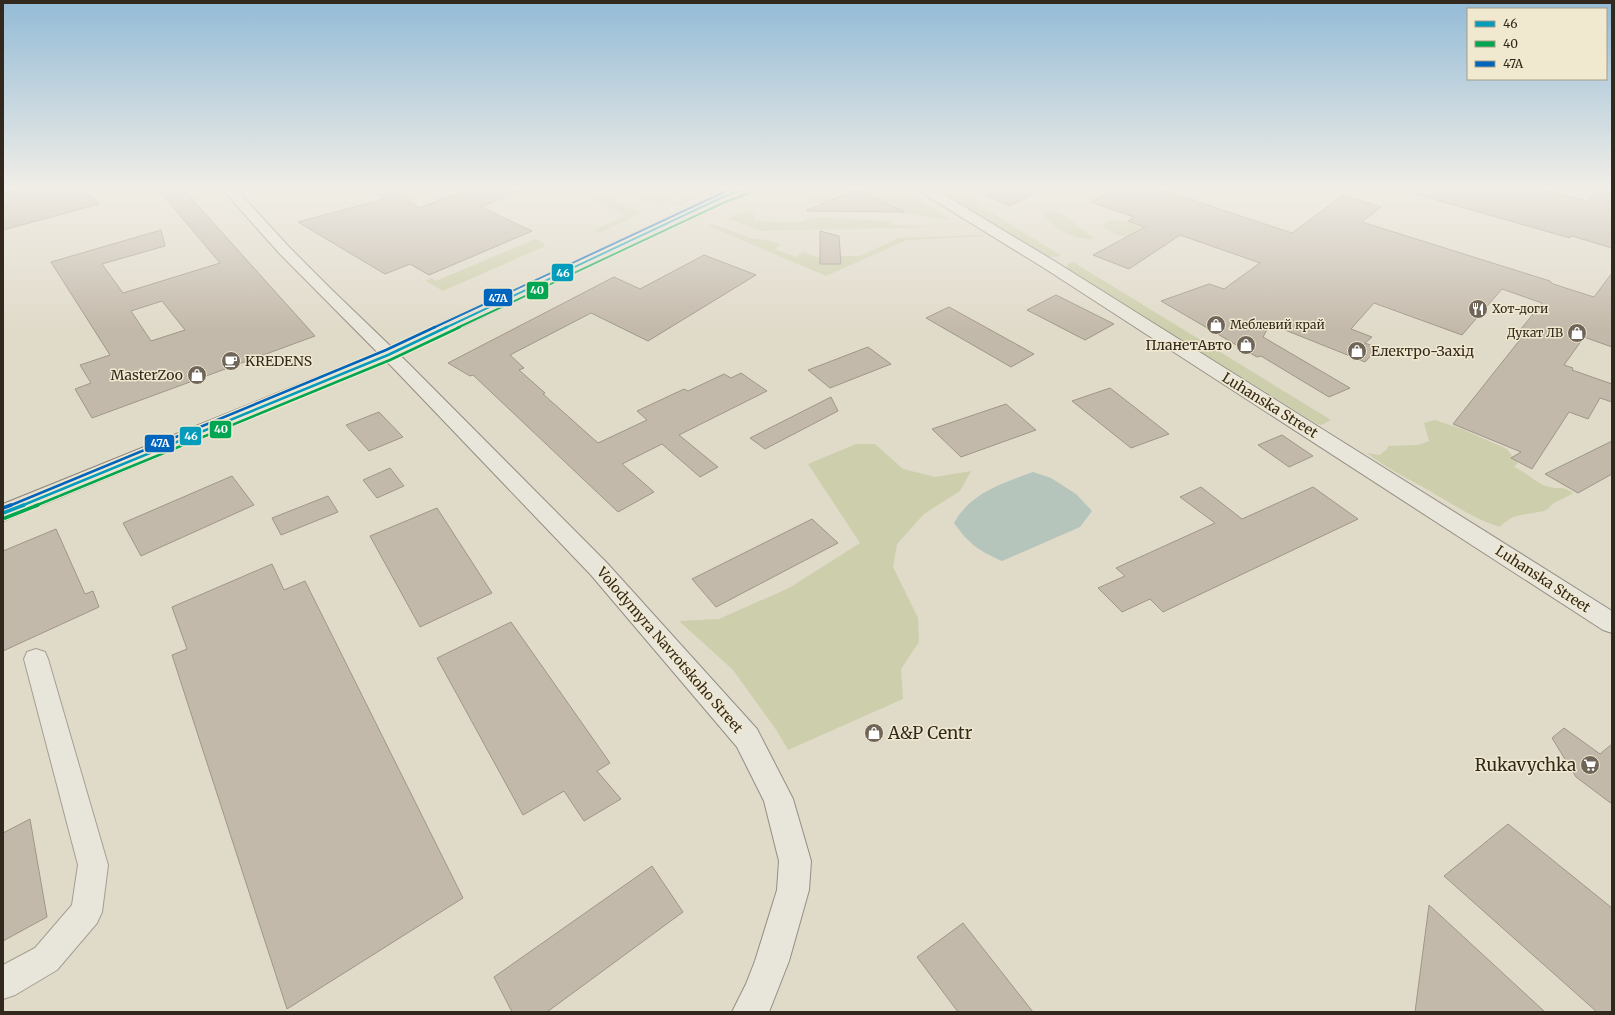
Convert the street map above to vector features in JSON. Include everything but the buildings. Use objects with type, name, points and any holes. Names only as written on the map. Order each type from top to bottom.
[{"type":"main road","points":[[3,513],[388,355],[638,235]]},
{"type":"street","name":"Volodymyra Navrotskoho Street","points":[[271,235],[469,435],[599,569],[747,738],[778,800],[795,861],[793,890],[772,961],[760,994],[750,1012]]},
{"type":"street","name":"Luhanska Street","points":[[1002,235],[1612,623]]},
{"type":"street","points":[[3,983],[46,959],[86,912],[93,865],[36,659]]},
{"type":"green space","points":[[731,235],[743,235],[781,244],[775,249],[796,257],[803,252],[820,258],[821,264],[840,264],[840,256],[860,256],[899,238],[986,236],[907,240],[826,276]]},
{"type":"green space","points":[[1012,235],[1028,235],[1062,256],[1045,256]]},
{"type":"green space","points":[[1072,235],[1091,235],[1094,238],[1091,240]]},
{"type":"green space","points":[[1120,235],[1159,235],[1167,244],[1166,247]]},
{"type":"green space","points":[[535,239],[543,243],[545,246],[443,291],[426,281],[431,278],[436,281]]},
{"type":"green space","points":[[1073,262],[1331,420],[1321,425],[1315,423],[1068,270],[1068,264]]},
{"type":"green space","points":[[1435,420],[1462,429],[1507,449],[1518,463],[1514,467],[1545,485],[1554,488],[1563,488],[1573,493],[1554,503],[1548,509],[1520,515],[1505,522],[1500,527],[1481,520],[1463,510],[1389,468],[1367,453],[1380,455],[1387,449],[1388,446],[1418,445],[1429,441],[1424,423]]},
{"type":"green space","points":[[856,444],[875,444],[903,469],[935,477],[971,471],[960,491],[924,514],[897,544],[893,567],[918,618],[919,642],[901,669],[903,699],[788,750],[777,731],[733,670],[679,621],[719,619],[789,588],[860,543],[808,464]]},
{"type":"shaded area","points":[[1033,472],[1051,478],[1076,494],[1092,511],[1080,527],[1002,561],[975,546],[954,523],[969,504],[988,490]]},
{"type":"transit line","name":"47А","points":[[3,508],[386,350],[632,235]]},
{"type":"transit line","name":"46","points":[[3,513],[388,355],[642,235]]},
{"type":"transit line","name":"40","points":[[5,518],[390,360],[654,235]]},
{"type":"place","name":"Хот-доги","points":[[1478,309]]},
{"type":"place","name":"Меблевий край","points":[[1216,325]]},
{"type":"place","name":"Дукат ЛВ","points":[[1577,333]]},
{"type":"place","name":"ПланетАвто","points":[[1246,345]]},
{"type":"place","name":"Електро-Захід","points":[[1357,351]]},
{"type":"place","name":"KREDENS","points":[[231,361]]},
{"type":"place","name":"MasterZoo","points":[[197,375]]},
{"type":"place","name":"A&P Centr","points":[[874,733]]},
{"type":"place","name":"Rukavychka","points":[[1590,765]]}]
